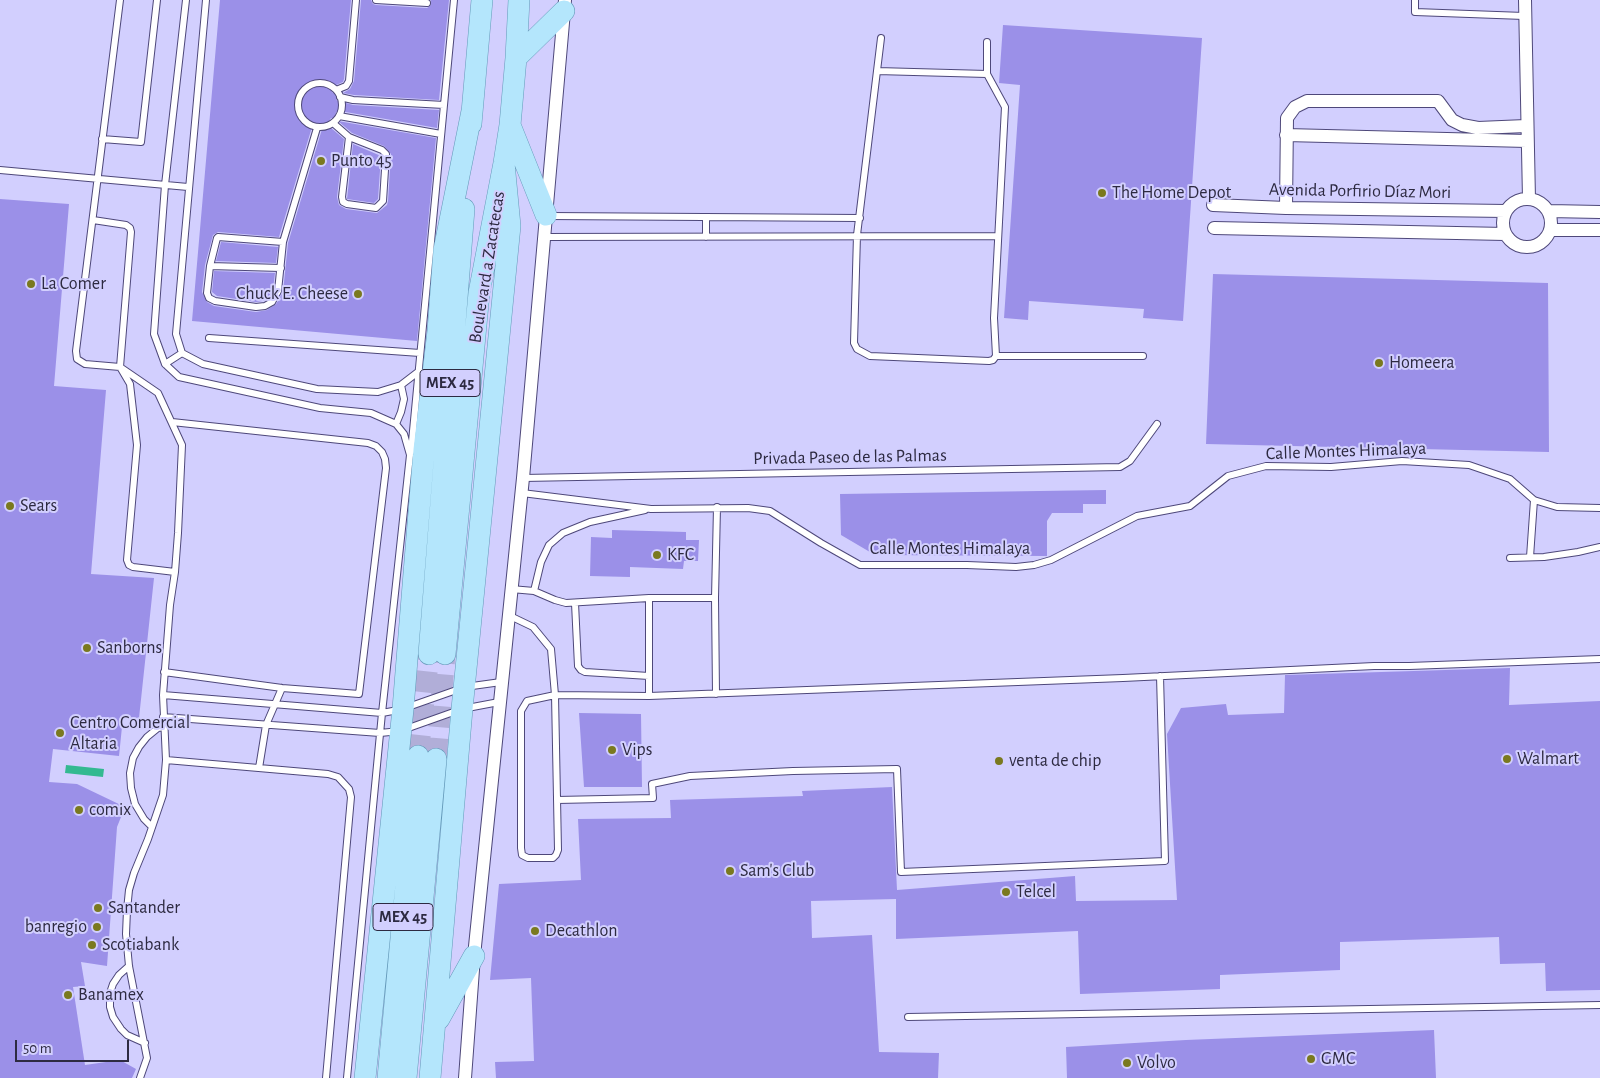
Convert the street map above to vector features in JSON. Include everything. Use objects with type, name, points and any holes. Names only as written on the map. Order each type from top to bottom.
[{"type":"main road","name":"Boulevard a Zacatecas","points":[[482,0],[472,111],[437,654],[479,293],[510,124],[519,0]]},
{"type":"main road","points":[[516,58],[565,6]]},
{"type":"main road","points":[[365,1078],[363,1005],[390,732],[403,709],[424,450],[426,373],[439,239],[472,111]]},
{"type":"main road","points":[[510,124],[546,216]]},
{"type":"main road","points":[[430,1078],[462,709],[510,226],[504,163]]},
{"type":"main road","name":"MEX 45","points":[[388,1078],[427,758],[406,1078]]},
{"type":"main road","points":[[436,1026],[474,956]]},
{"type":"street","points":[[1525,0],[1526,126],[1529,198]]},
{"type":"street","points":[[465,1078],[474,956],[522,493],[565,6]]},
{"type":"street","points":[[1286,208],[1287,118],[1295,107],[1307,101],[1438,102],[1452,120],[1462,125],[1478,128],[1526,126]]},
{"type":"street","points":[[1286,135],[1527,141]]},
{"type":"street","points":[[1529,198],[1540,202],[1548,211],[1552,223],[1551,230],[1543,242],[1530,247],[1515,244],[1505,234],[1503,226],[1503,218],[1506,211],[1516,201],[1529,198]]},
{"type":"street","name":"Avenida Porfirio Díaz Mori","points":[[1213,205],[1286,208],[1506,211]]},
{"type":"street","points":[[1548,211],[1600,212]]},
{"type":"street","points":[[1214,228],[1505,234]]},
{"type":"street","points":[[1551,230],[1600,230]]},
{"type":"lane","points":[[120,0],[76,351],[77,359],[85,364],[120,367],[158,393],[182,444],[175,572],[164,672],[163,717],[166,760],[164,795],[129,890],[126,934],[129,966],[147,1058],[140,1078]]},
{"type":"lane","points":[[102,139],[141,142],[157,0]]},
{"type":"lane","points":[[186,0],[165,185],[154,334],[165,364],[179,378],[320,408],[371,413],[396,424],[404,434],[410,455]]},
{"type":"lane","points":[[206,0],[176,334],[182,353],[203,364],[317,390],[378,392],[401,385],[426,373]]},
{"type":"lane","points":[[336,90],[346,86],[349,81],[356,0]]},
{"type":"lane","points":[[376,0],[427,3]]},
{"type":"lane","points":[[390,732],[382,712],[410,455],[426,373],[420,353],[439,239],[441,134],[454,0]]},
{"type":"lane","points":[[1415,0],[1414,12],[1524,16]]},
{"type":"lane","points":[[881,38],[857,235],[854,343],[857,349],[870,356],[989,361],[993,360],[996,356],[994,318],[1005,107],[987,74],[987,42]]},
{"type":"lane","points":[[877,71],[987,74]]},
{"type":"lane","points":[[313,84],[325,84],[336,90],[340,97],[342,106],[339,116],[326,127],[317,128],[306,123],[298,113],[298,101],[303,90],[313,84]]},
{"type":"lane","points":[[340,97],[352,100],[444,105]]},
{"type":"lane","points":[[339,116],[441,134]]},
{"type":"lane","points":[[333,123],[349,137],[382,150],[386,154],[383,201],[376,208],[343,202],[349,137]]},
{"type":"lane","points":[[283,242],[218,237],[210,266],[207,293],[209,298],[215,301],[256,307],[265,306],[272,302],[278,291],[283,242],[317,128]]},
{"type":"lane","points":[[0,170],[188,188]]},
{"type":"lane","points":[[546,216],[860,218]]},
{"type":"lane","points":[[706,217],[706,237]]},
{"type":"lane","points":[[93,220],[126,225],[130,228],[131,232],[120,367],[130,384],[137,445],[127,560],[129,565],[133,567],[175,572]]},
{"type":"lane","points":[[544,237],[998,236]]},
{"type":"lane","points":[[210,266],[281,268]]},
{"type":"lane","points":[[210,338],[420,353]]},
{"type":"lane","points":[[165,364],[182,353]]},
{"type":"lane","points":[[996,356],[1143,356]]},
{"type":"lane","points":[[396,424],[404,399],[401,385]]},
{"type":"lane","points":[[164,672],[282,688],[359,694],[386,468],[382,452],[376,446],[368,443],[172,422]]},
{"type":"lane","name":"Privada Paseo de las Palmas","points":[[523,478],[1120,467],[1130,461],[1157,424]]},
{"type":"lane","name":"Calle Montes Himalaya","points":[[522,493],[651,509],[717,507],[770,511],[860,565],[1034,566],[1051,560],[1137,516],[1190,506],[1228,476],[1266,466],[1331,467],[1402,462],[1469,466],[1510,479],[1534,500],[1558,507],[1600,508]]},
{"type":"lane","points":[[1530,557],[1534,500]]},
{"type":"lane","points":[[716,694],[715,598],[717,507]]},
{"type":"lane","points":[[534,591],[541,562],[550,545],[563,533],[590,522],[651,509]]},
{"type":"lane","points":[[1510,558],[1578,552],[1600,547]]},
{"type":"lane","points":[[512,589],[534,591],[554,600],[575,603],[612,599],[715,598]]},
{"type":"lane","points":[[649,598],[649,696]]},
{"type":"lane","points":[[575,603],[578,666],[581,670],[585,672],[649,676]]},
{"type":"lane","points":[[508,615],[533,627],[551,649],[555,695],[558,850],[553,858],[528,858],[522,855],[521,848],[520,712],[527,701],[555,695],[649,696],[716,694],[1374,666],[1600,659]]},
{"type":"lane","points":[[558,800],[653,798],[652,784],[690,776],[793,771],[897,769],[902,872],[1165,861],[1160,676]]},
{"type":"lane","points":[[163,694],[382,712],[403,709],[465,687],[501,682]]},
{"type":"lane","points":[[259,768],[266,725],[282,688]]},
{"type":"lane","points":[[163,717],[390,732],[462,709],[499,702]]},
{"type":"lane","points":[[152,827],[144,819],[135,804],[130,773],[139,747],[158,728],[164,727]]},
{"type":"lane","points":[[166,760],[328,774],[338,777],[349,789],[351,797],[326,1078]]},
{"type":"lane","points":[[129,966],[113,984],[110,994],[110,1006],[113,1017],[121,1029],[127,1035],[145,1043]]},
{"type":"lane","points":[[347,1078],[363,1005]]},
{"type":"lane","points":[[908,1017],[1600,1005]]},
{"type":"shaded area","points":[[66,765],[104,769],[103,777],[65,773]]},
{"type":"building","name":"Punto 45","points":[[220,0],[351,0],[344,79],[343,82],[331,89],[336,95],[336,100],[353,105],[439,110],[437,128],[340,111],[336,112],[335,118],[331,118],[328,123],[344,139],[337,197],[339,205],[346,209],[377,213],[387,205],[391,154],[384,146],[352,133],[338,121],[436,138],[417,341],[192,321]],"holes":[[[315,123],[320,124],[322,129],[288,243],[283,292],[276,304],[267,310],[256,312],[214,306],[207,302],[202,292],[205,265],[213,235],[218,232],[279,237],[312,127]]]},
{"type":"building","points":[[361,0],[371,0],[376,5],[427,8],[431,5],[431,0],[449,0],[439,100],[343,93],[350,89],[354,81]]},
{"type":"building","name":"The Home Depot","points":[[1003,25],[1202,38],[1183,321],[1143,318],[1144,309],[1029,301],[1028,320],[1004,318],[1020,85],[999,83]]},
{"type":"building","points":[[353,144],[381,156],[378,199],[374,203],[347,199]]},
{"type":"building","name":"Centro Comercial Altaria","points":[[0,199],[69,204],[54,386],[106,390],[91,574],[154,578],[139,718],[123,717],[119,756],[53,749],[49,782],[77,784],[125,807],[117,827],[107,966],[81,962],[85,986],[73,987],[85,1065],[120,1060],[136,1069],[132,1078],[0,1078]]},
{"type":"building","points":[[221,242],[278,247],[276,263],[216,261]]},
{"type":"building","points":[[214,271],[275,273],[273,289],[268,298],[256,302],[217,296],[212,292]]},
{"type":"building","name":"Homeera","points":[[1213,274],[1548,283],[1549,452],[1206,444]]},
{"type":"building","points":[[1106,490],[1106,504],[1083,504],[1083,513],[1052,513],[1047,521],[1047,556],[875,555],[841,535],[840,494]]},
{"type":"building","points":[[612,530],[686,532],[686,540],[699,540],[698,561],[684,561],[683,569],[630,567],[630,577],[590,576],[591,537],[612,538]]},
{"type":"building","points":[[1510,668],[1509,705],[1600,701],[1600,990],[1546,991],[1545,963],[1500,964],[1499,937],[1340,942],[1340,970],[1220,975],[1220,989],[1080,994],[1078,931],[896,939],[896,899],[811,901],[812,938],[872,935],[879,1052],[939,1053],[938,1078],[496,1078],[495,1062],[534,1061],[531,978],[490,980],[499,884],[581,880],[578,819],[671,818],[670,800],[803,796],[802,791],[892,787],[897,890],[1075,876],[1076,901],[1177,900],[1167,734],[1181,708],[1226,704],[1228,715],[1284,713],[1285,675]]},
{"type":"building","name":"Vips","points":[[579,713],[641,714],[642,787],[584,787]]},
{"type":"building","name":"GMC","points":[[1434,1030],[1436,1078],[1067,1078],[1066,1047]]},
{"type":"tunnel","points":[[418,756],[429,654]]},
{"type":"tunnel","points":[[436,759],[445,654]]},
{"type":"place","name":"Punto 45","points":[[321,161]]},
{"type":"place","name":"The Home Depot","points":[[1102,193]]},
{"type":"place","name":"La Comer","points":[[31,284]]},
{"type":"place","name":"Chuck E. Cheese","points":[[358,294]]},
{"type":"place","name":"Homeera","points":[[1379,363]]},
{"type":"place","name":"Sears","points":[[10,506]]},
{"type":"place","name":"KFC","points":[[657,555]]},
{"type":"place","name":"Sanborns","points":[[87,648]]},
{"type":"place","name":"Centro Comercial Altaria","points":[[60,733]]},
{"type":"place","name":"Vips","points":[[612,750]]},
{"type":"place","name":"Walmart","points":[[1507,759]]},
{"type":"place","name":"venta de chip","points":[[999,761]]},
{"type":"place","name":"comix","points":[[79,810]]},
{"type":"place","name":"Sam's Club","points":[[730,871]]},
{"type":"place","name":"Telcel","points":[[1006,892]]},
{"type":"place","name":"Santander","points":[[98,908]]},
{"type":"place","name":"banregio","points":[[97,927]]},
{"type":"place","name":"Decathlon","points":[[535,931]]},
{"type":"place","name":"Scotiabank","points":[[92,945]]},
{"type":"place","name":"Banamex","points":[[68,995]]},
{"type":"place","name":"GMC","points":[[1311,1059]]},
{"type":"place","name":"Volvo","points":[[1127,1063]]}]
